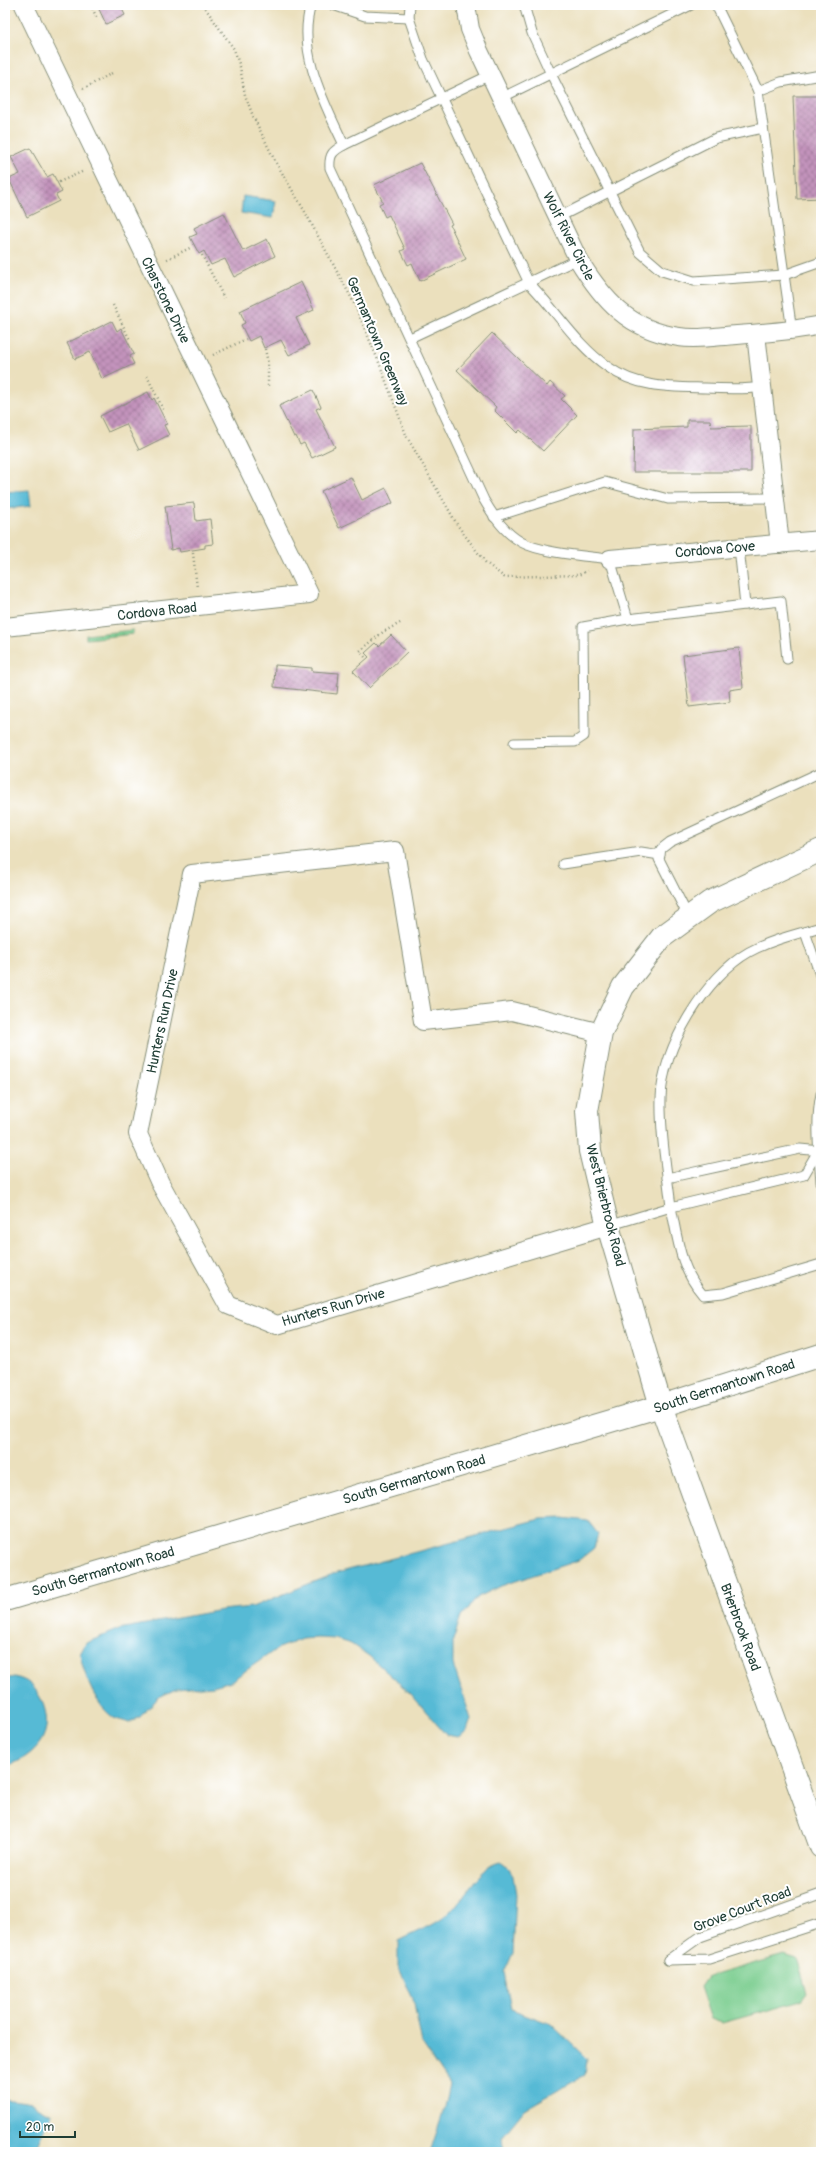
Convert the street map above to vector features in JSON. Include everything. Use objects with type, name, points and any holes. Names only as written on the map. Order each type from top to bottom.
[{"type":"street","name":"Charstone Drive","points":[[24,5],[309,594]]},
{"type":"street","name":"Wolf River Circle","points":[[466,5],[470,29],[490,75],[578,259],[594,286],[611,304],[627,318],[643,328],[680,338],[792,331],[821,325]]},
{"type":"street","points":[[756,334],[780,544]]},
{"type":"street","name":"Cordova Cove","points":[[610,559],[821,540]]},
{"type":"street","name":"Cordova Road","points":[[5,627],[309,594]]},
{"type":"street","name":"West Brierbrook Road","points":[[661,1406],[608,1226],[590,1151],[587,1111],[601,1033],[623,987],[662,937],[710,902],[821,850]]},
{"type":"street","name":"Hunters Run Drive","points":[[601,1033],[512,1011],[423,1021],[395,851],[192,874],[138,1134],[160,1183],[228,1305],[277,1325],[608,1226]]},
{"type":"street","name":"South Germantown Road","points":[[5,1600],[661,1406],[821,1355]]},
{"type":"street","name":"Brierbrook Road","points":[[661,1406],[821,1847]]},
{"type":"lane","points":[[311,5],[307,19],[308,48],[327,108],[344,145]]},
{"type":"lane","points":[[333,5],[364,16],[409,18]]},
{"type":"lane","points":[[410,5],[409,18],[423,59],[440,98],[529,283],[544,298],[564,326],[608,367],[636,381],[658,386],[746,389],[763,387]]},
{"type":"lane","points":[[524,5],[532,33],[551,74],[640,252],[662,271],[694,281],[784,274],[821,262]]},
{"type":"lane","points":[[501,98],[691,5]]},
{"type":"lane","points":[[716,5],[758,91],[792,331]]},
{"type":"lane","points":[[490,75],[333,151],[330,158],[330,168],[410,338],[451,432],[494,517],[506,531],[522,542],[542,549],[610,559],[628,619]]},
{"type":"lane","points":[[758,91],[781,82],[821,75]]},
{"type":"lane","points":[[559,217],[716,138],[763,128]]},
{"type":"lane","points":[[410,338],[578,259]]},
{"type":"lane","points":[[494,517],[605,482],[668,499],[775,498]]},
{"type":"lane","points":[[739,547],[745,605]]},
{"type":"lane","points":[[514,744],[575,742],[584,736],[583,627],[628,619],[780,601],[787,659]]},
{"type":"lane","points":[[688,918],[659,860],[661,849],[670,842],[821,772]]},
{"type":"lane","points":[[563,864],[641,852],[660,855]]},
{"type":"lane","points":[[821,927],[772,942],[749,952],[732,964],[707,990],[681,1026],[668,1060],[660,1097],[667,1178],[679,1247],[690,1279],[703,1295],[723,1292],[821,1264]]},
{"type":"lane","points":[[805,932],[821,978]]},
{"type":"lane","points":[[821,1094],[818,1105],[821,1182]]},
{"type":"lane","points":[[667,1178],[800,1149],[820,1151]]},
{"type":"lane","points":[[608,1226],[671,1207],[804,1175],[820,1151]]},
{"type":"lane","name":"Grove Court Road","points":[[821,1894],[700,1937],[668,1960],[709,1959],[821,1923]]},
{"type":"path","points":[[91,5],[97,19]]},
{"type":"path","name":"Germantown Greenway","points":[[203,5],[234,49],[240,67],[245,95],[253,116],[275,161],[304,210],[353,301],[378,360],[407,437],[426,472],[471,544],[485,562],[504,577],[578,575],[610,559]]},
{"type":"path","points":[[68,97],[114,72]]},
{"type":"path","points":[[59,182],[101,164]]},
{"type":"path","points":[[150,266],[192,247]]},
{"type":"path","points":[[202,255],[224,298]]},
{"type":"path","points":[[113,305],[130,340]]},
{"type":"path","points":[[209,357],[246,339]]},
{"type":"path","points":[[265,349],[268,363],[268,386]]},
{"type":"path","points":[[147,376],[164,410]]},
{"type":"path","points":[[193,553],[198,606]]},
{"type":"path","points":[[365,657],[360,651],[383,632],[402,622]]},
{"type":"green space","points":[[133,630],[133,634],[86,639],[86,635]]},
{"type":"green space","points":[[784,1955],[797,1959],[807,1993],[801,2001],[722,2023],[711,2019],[700,1987],[707,1977]]},
{"type":"water","points":[[243,196],[276,201],[273,218],[241,213]]},
{"type":"water","points":[[29,490],[31,506],[5,509],[5,492]]},
{"type":"water","points":[[563,1518],[588,1521],[598,1534],[594,1548],[579,1560],[501,1586],[478,1597],[461,1617],[453,1640],[453,1664],[471,1719],[467,1731],[458,1737],[446,1735],[411,1694],[369,1656],[351,1644],[335,1639],[302,1639],[278,1648],[231,1681],[213,1686],[176,1689],[159,1697],[140,1717],[129,1723],[114,1718],[107,1712],[96,1698],[84,1671],[80,1654],[86,1643],[119,1629],[221,1610],[252,1607],[333,1574],[540,1519]]},
{"type":"water","points":[[14,1677],[24,1680],[30,1684],[36,1690],[41,1699],[45,1711],[45,1733],[41,1742],[26,1757],[5,1767],[5,1679]]},
{"type":"water","points":[[501,1862],[509,1867],[513,1876],[516,1894],[513,1953],[504,1973],[511,2009],[551,2024],[587,2059],[585,2075],[525,2109],[502,2137],[504,2152],[430,2152],[442,2116],[449,2084],[422,2044],[413,1999],[398,1966],[398,1941],[442,1918],[454,1908],[478,1877],[492,1865]]},
{"type":"water","points":[[5,2099],[32,2103],[52,2114],[35,2152],[5,2152]]},
{"type":"building","points":[[97,5],[120,5],[125,15],[106,24]]},
{"type":"building","points":[[793,96],[821,96],[821,198],[797,199]]},
{"type":"building","points":[[30,148],[47,177],[53,174],[62,192],[56,195],[59,201],[27,217],[9,179],[20,174],[11,157]]},
{"type":"building","points":[[420,163],[452,224],[450,225],[466,259],[420,281],[412,263],[408,265],[401,251],[405,249],[389,215],[385,217],[379,204],[383,202],[374,185]]},
{"type":"building","points":[[224,213],[243,251],[267,239],[275,256],[234,277],[225,259],[211,265],[204,251],[199,254],[190,237],[197,234],[194,228]]},
{"type":"building","points":[[301,282],[314,310],[296,318],[309,345],[289,355],[281,340],[264,348],[259,336],[249,341],[241,325],[245,323],[240,311]]},
{"type":"building","points":[[112,321],[117,331],[121,328],[134,354],[130,356],[134,364],[102,379],[90,352],[75,359],[67,343]]},
{"type":"building","points":[[492,333],[547,386],[550,382],[565,396],[561,399],[577,415],[543,451],[520,430],[517,433],[494,410],[496,407],[457,370]]},
{"type":"building","points":[[313,390],[321,407],[316,409],[335,447],[312,458],[304,443],[300,445],[296,436],[294,437],[279,406]]},
{"type":"building","points":[[148,392],[152,400],[154,398],[167,424],[164,425],[169,435],[139,450],[126,424],[108,432],[100,416]]},
{"type":"building","points":[[687,420],[710,420],[711,427],[751,426],[751,472],[633,472],[634,429],[687,427]]},
{"type":"building","points":[[351,477],[362,500],[386,488],[393,503],[339,528],[321,491]]},
{"type":"building","points":[[194,503],[196,521],[210,519],[213,544],[205,545],[205,548],[180,552],[179,548],[171,550],[165,506]]},
{"type":"building","points":[[391,635],[407,652],[369,688],[353,671],[369,657],[365,653],[376,643],[379,646]]},
{"type":"building","points":[[739,648],[743,688],[729,690],[730,702],[689,707],[683,655]]},
{"type":"building","points":[[275,665],[312,668],[312,671],[339,673],[337,694],[274,687]]}]
